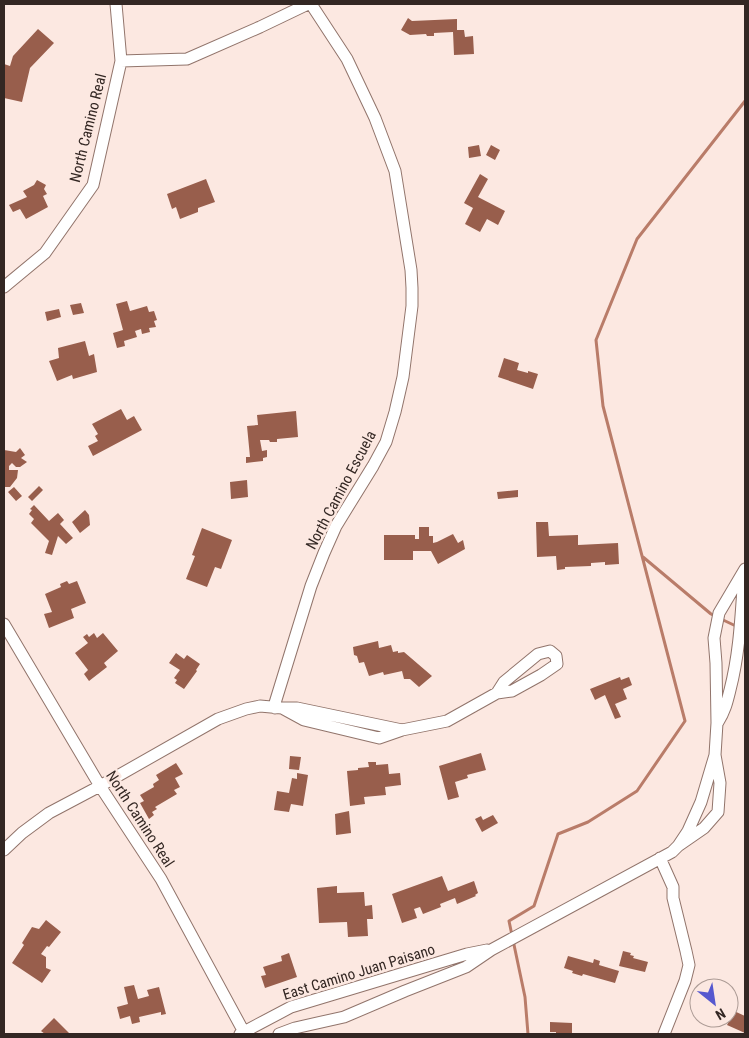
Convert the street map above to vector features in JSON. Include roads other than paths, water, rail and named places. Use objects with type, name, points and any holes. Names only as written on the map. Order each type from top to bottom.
[{"type":"street","name":"North Camino Real","points":[[4,287],[46,252],[92,185],[121,61],[116,4]]},
{"type":"street","points":[[121,61],[186,59],[310,4]]},
{"type":"street","name":"North Camino Escuela","points":[[278,708],[275,703],[301,616],[324,553],[336,526],[386,442],[403,378],[412,306],[411,270],[396,171],[375,118],[347,59],[331,32],[310,4]]},
{"type":"street","points":[[717,723],[724,712],[740,642],[745,570]]},
{"type":"street","name":"East Camino Juan Paisano","points":[[279,1034],[295,1028],[344,1017],[466,967],[492,950],[672,852],[704,828],[718,812],[720,782],[715,755],[717,723],[714,638],[720,613],[745,570]]},
{"type":"street","name":"North Camino Real","points":[[4,624],[100,786],[162,879],[243,1034]]},
{"type":"street","points":[[4,850],[22,833],[49,813],[218,719],[246,709],[260,706],[297,708],[402,730],[447,721],[497,693],[512,691],[557,664],[556,656],[550,651],[538,654],[504,682],[497,693]]},
{"type":"street","name":"East Camino Juan Paisano","points":[[678,846],[688,831],[700,802],[715,755]]},
{"type":"street","points":[[660,858],[673,887],[673,898],[689,966],[686,981],[664,1034]]},
{"type":"street","name":"East Camino Juan Paisano","points":[[243,1034],[291,1007],[467,954],[492,950]]},
{"type":"waterway","points":[[528,1034],[525,997],[509,921],[534,906],[558,834],[588,822],[637,791],[685,721],[603,406],[596,340],[637,239],[745,101]]},
{"type":"waterway","points":[[643,557],[715,616]]},
{"type":"waterway","points":[[721,619],[738,627]]}]
